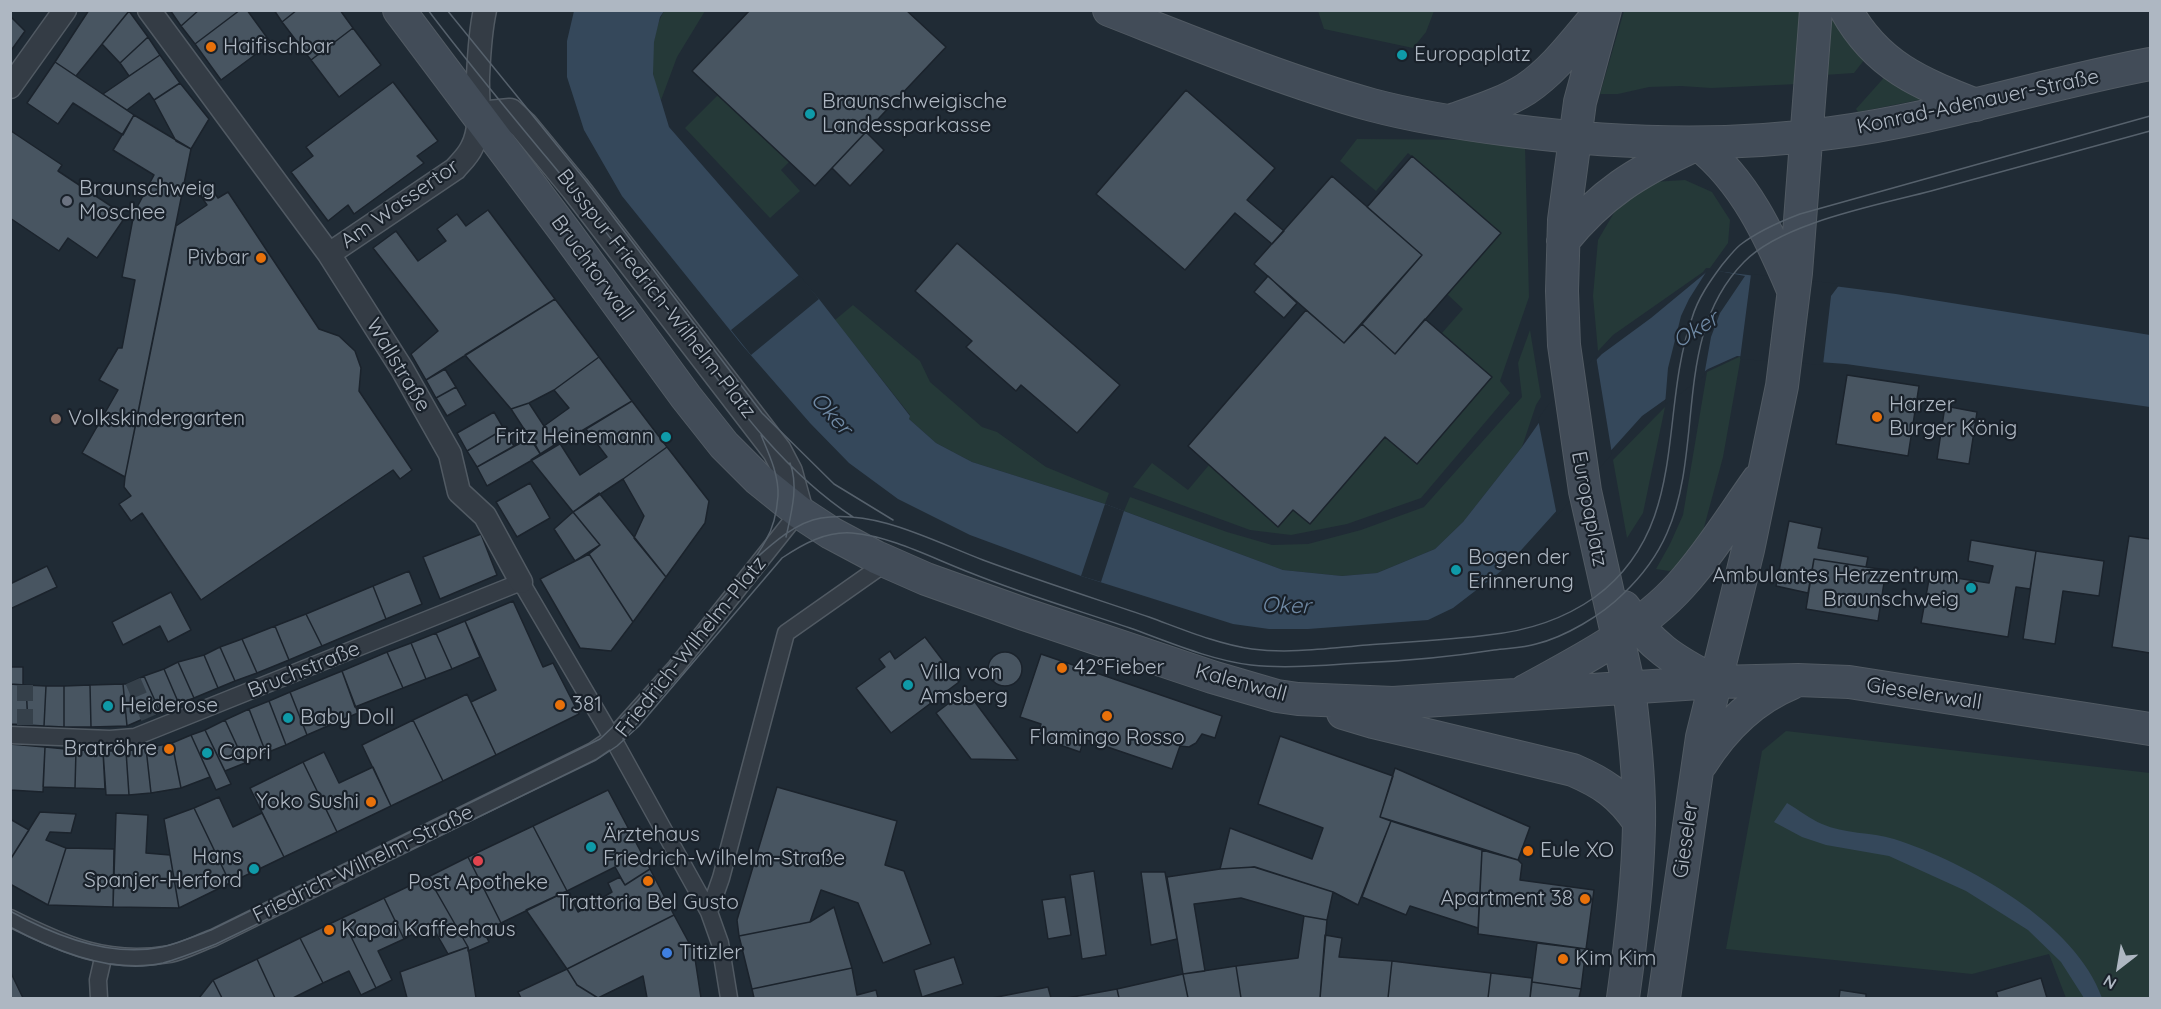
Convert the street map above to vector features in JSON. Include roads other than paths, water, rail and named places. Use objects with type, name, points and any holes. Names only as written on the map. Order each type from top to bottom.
[{"type":"main road","name":"Bruchtorwall","points":[[399,10],[686,397],[734,457],[799,512]]},
{"type":"main road","points":[[1109,10],[1310,87],[1375,106],[1449,122],[1576,138],[1646,143],[1698,144],[1805,137]]},
{"type":"main road","points":[[1449,122],[1500,103],[1527,88],[1556,63],[1603,10]]},
{"type":"main road","name":"Europaplatz","points":[[1603,10],[1584,84],[1576,138],[1563,241],[1563,323],[1567,374],[1584,491],[1602,576],[1626,630]]},
{"type":"main road","points":[[1626,630],[1714,682],[1767,467],[1782,386],[1816,10]]},
{"type":"main road","points":[[1846,10],[1867,42],[1889,63],[1934,88],[1976,105]]},
{"type":"main road","name":"Konrad-Adenauer-Straße","points":[[1805,137],[1864,128],[1976,105],[2151,64]]},
{"type":"main road","points":[[1563,241],[1584,215],[1613,190],[1656,164],[1698,144]]},
{"type":"main road","points":[[1698,144],[1718,161],[1745,195],[1791,278]]},
{"type":"main road","points":[[1519,694],[1570,666],[1626,630],[1680,587],[1767,467]]},
{"type":"main road","name":"Kalenwall","points":[[799,512],[831,533],[926,579],[1212,677],[1298,699],[1393,703],[1714,682]]},
{"type":"main road","points":[[1623,999],[1635,910],[1639,822],[1626,630]]},
{"type":"main road","points":[[1696,774],[1718,739],[1740,716],[1772,693],[1798,680]]},
{"type":"main road","name":"Gieselerwall","points":[[1714,682],[1798,680],[1849,682],[2145,729]]},
{"type":"main road","name":"Gieseler","points":[[1664,999],[1696,774],[1714,682]]},
{"type":"main road","points":[[1298,699],[1373,722],[1573,770],[1592,778],[1616,793],[1639,822]]},
{"type":"street","points":[[10,87],[66,10]]},
{"type":"street","name":"Wallstraße","points":[[149,10],[329,254],[402,369],[450,454],[459,492],[485,516],[612,738]]},
{"type":"street","name":"Am Wassertor","points":[[329,254],[455,169],[473,146],[479,116],[478,76],[484,10]]},
{"type":"street","name":"Friedrich-Wilhelm-Platz","points":[[729,999],[720,943],[709,912],[612,738],[676,667],[799,512]]},
{"type":"street","points":[[709,912],[724,867],[786,633],[887,562]]},
{"type":"street","name":"Bruchstraße","points":[[10,735],[110,740],[135,737],[521,582]]},
{"type":"street","name":"Friedrich-Wilhelm-Straße","points":[[10,918],[64,945],[104,954],[133,957],[171,953],[213,938],[593,751],[612,738]]},
{"type":"street","points":[[99,999],[98,980],[104,954]]},
{"type":"water","name":"Oker","points":[[574,11],[664,11],[660,17],[654,42],[653,74],[669,127],[819,299],[910,416],[909,419],[936,443],[972,462],[1105,504],[1283,570],[1342,576],[1377,573],[1435,549],[1463,522],[1522,447],[1550,407],[1602,354],[1651,318],[1709,270],[1896,294],[2150,335],[2150,407],[1846,364],[1737,356],[1708,369],[1642,416],[1505,568],[1453,608],[1428,620],[1308,629],[1269,629],[1233,624],[1081,576],[970,535],[898,499],[849,463],[810,423],[742,345],[622,196],[584,130],[567,77],[567,41]]},
{"type":"water","points":[[1787,803],[1822,824],[1839,830],[1894,839],[1923,849],[1985,880],[2044,921],[2069,945],[2089,971],[2102,998],[2084,998],[2061,962],[2028,930],[1966,891],[1889,856],[1826,845],[1802,837],[1774,822]]},
{"type":"tunnel","points":[[133,681],[154,730]]},
{"type":"tunnel","points":[[25,685],[25,736]]},
{"type":"tram line","points":[[428,10],[581,201],[740,409],[793,468],[821,494],[853,517]]},
{"type":"tram line","points":[[447,10],[586,181],[762,413],[834,484],[893,520]]},
{"type":"tram line","points":[[753,561],[802,524],[821,518],[841,516],[862,518],[904,528],[983,560],[1200,636],[1252,649],[1310,650],[1458,638],[1503,633],[1544,623],[1571,612],[1595,597],[1625,569],[1645,538],[1658,504],[1666,468],[1682,355],[1692,318],[1709,284],[1740,245],[1769,227],[1800,214],[2150,116]]},
{"type":"tram line","points":[[10,927],[64,952],[124,966],[163,963],[216,944],[596,760],[617,746],[639,726],[782,558],[807,543],[833,534],[867,535],[897,543],[1010,588],[1190,650],[1236,663],[1278,667],[1411,660],[1521,647],[1547,641],[1605,610],[1642,573],[1663,542],[1678,499],[1685,464],[1698,357],[1707,323],[1722,291],[1744,262],[1760,248],[1805,226],[1858,209],[2150,131]]},
{"type":"tram line","points":[[10,911],[45,929],[103,947],[123,950],[162,947],[211,930],[600,739],[669,664],[746,570],[766,540],[776,513],[778,488],[773,465],[761,435]]},
{"type":"tram line","points":[[786,537],[794,490],[790,463]]},
{"type":"place","name":"Haifischbar","points":[[211,47]]},
{"type":"place","name":"Europaplatz","points":[[1402,55]]},
{"type":"place","name":"Braunschweigische Landessparkasse","points":[[810,114]]},
{"type":"place","name":"Braunschweig Moschee","points":[[67,201]]},
{"type":"place","name":"Pivbar","points":[[261,258]]},
{"type":"place","name":"Harzer Burger König","points":[[1877,417]]},
{"type":"place","name":"Volkskindergarten","points":[[56,419]]},
{"type":"place","name":"Fritz Heinemann","points":[[666,437]]},
{"type":"place","name":"Bogen der Erinnerung","points":[[1456,570]]},
{"type":"place","name":"Ambulantes Herzzentrum Braunschweig","points":[[1971,588]]},
{"type":"place","name":"42°Fieber","points":[[1062,668]]},
{"type":"place","name":"Villa von Amsberg","points":[[908,685]]},
{"type":"place","name":"381","points":[[560,705]]},
{"type":"place","name":"Heiderose","points":[[108,706]]},
{"type":"place","name":"Flamingo Rosso","points":[[1107,716]]},
{"type":"place","name":"Baby Doll","points":[[288,718]]},
{"type":"place","name":"Bratröhre","points":[[169,749]]},
{"type":"place","name":"Capri","points":[[207,753]]},
{"type":"place","name":"Yoko Sushi","points":[[371,802]]},
{"type":"place","name":"Ärztehaus Friedrich-Wilhelm-Straße","points":[[591,847]]},
{"type":"place","name":"Eule XO","points":[[1528,851]]},
{"type":"place","name":"Post Apotheke","points":[[478,861]]},
{"type":"place","name":"Hans Spanjer-Herford","points":[[254,869]]},
{"type":"place","name":"Trattoria Bel Gusto","points":[[648,881]]},
{"type":"place","name":"Apartment 38","points":[[1585,899]]},
{"type":"place","name":"Kapai Kaffeehaus","points":[[329,930]]},
{"type":"place","name":"Titizler","points":[[667,953]]},
{"type":"place","name":"Kim Kim","points":[[1563,959]]}]
